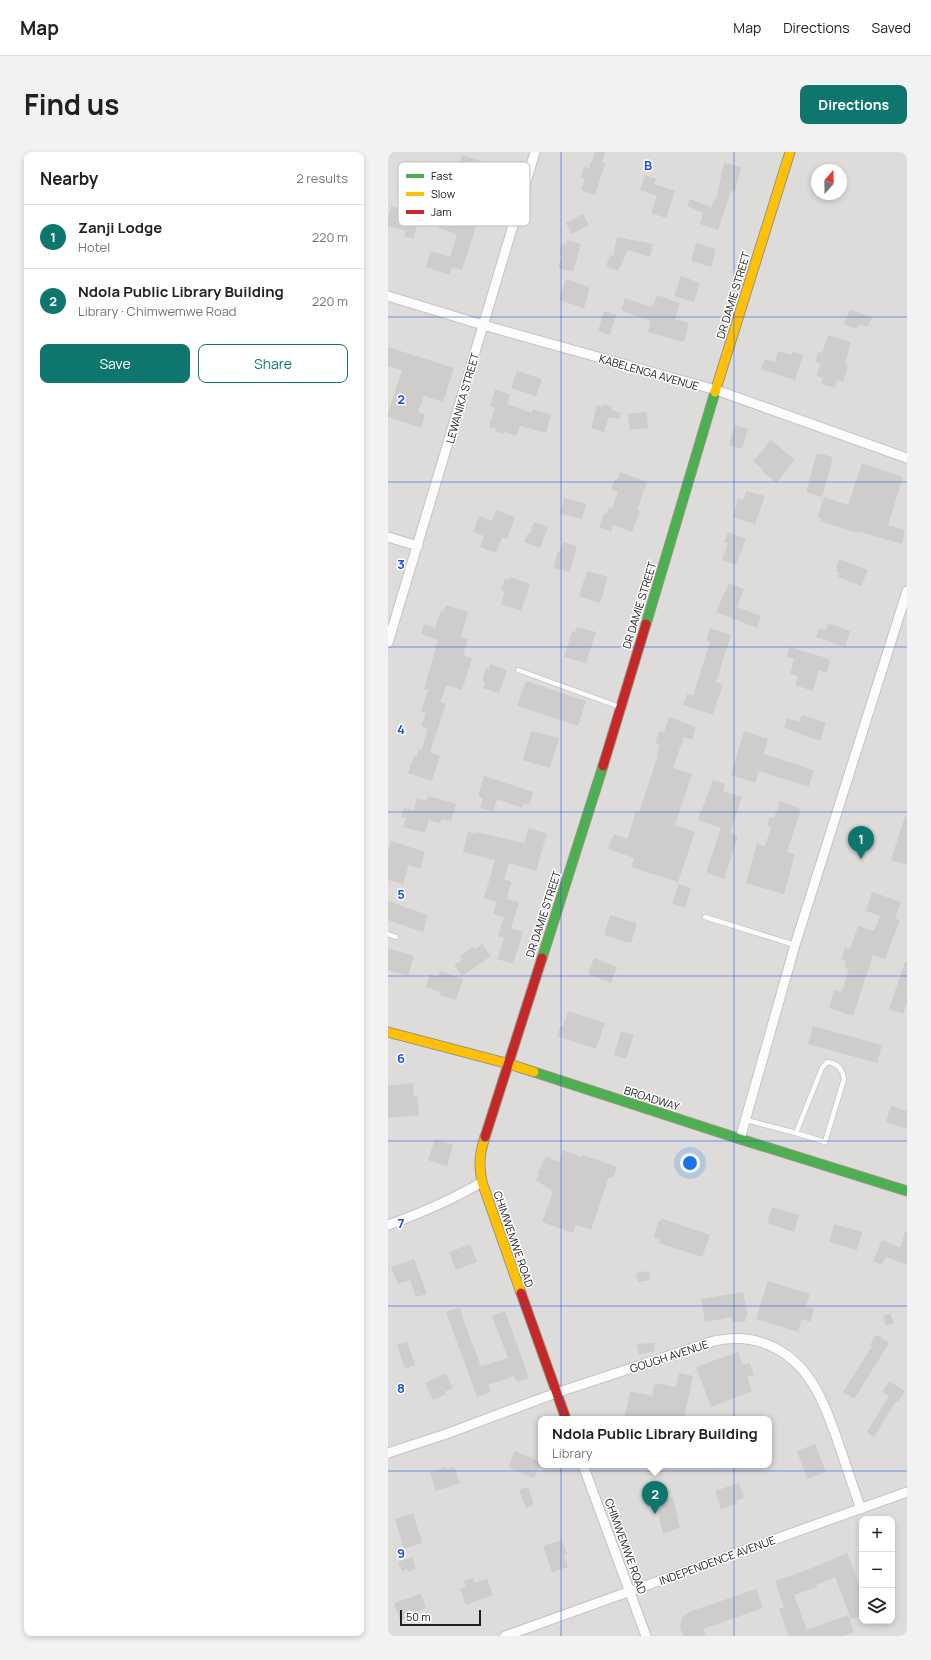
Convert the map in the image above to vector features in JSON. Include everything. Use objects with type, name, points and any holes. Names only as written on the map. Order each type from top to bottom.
[{"type":"street","name":"LEWANIKA STREET","points":[[530,169],[535,152]]},
{"type":"street","name":"DR DAMIE STREET","points":[[509,1064],[621,708],[716,390],[790,152]]},
{"type":"street","name":"LEWANIKA STREET","points":[[388,643],[513,226]]},
{"type":"street","name":"KABELENGA AVENUE","points":[[388,296],[483,325],[716,390],[907,458]]},
{"type":"street","points":[[388,537],[418,546]]},
{"type":"street","points":[[740,1139],[796,945],[907,591]]},
{"type":"street","name":"BROADWAY","points":[[388,1032],[509,1064],[740,1139],[907,1191]]},
{"type":"street","name":"CHIMWEMWE ROAD","points":[[509,1064],[480,1153],[479,1163],[482,1182],[565,1416]]},
{"type":"street","points":[[388,1225],[437,1206],[482,1182]]},
{"type":"street","name":"GOUGH AVENUE","points":[[388,1453],[446,1434],[556,1393],[719,1340],[739,1338],[770,1344],[784,1352],[796,1362],[807,1375],[825,1407],[861,1509]]},
{"type":"street","name":"CHIMWEMWE ROAD","points":[[584,1468],[646,1636]]},
{"type":"street","name":"INDEPENDENCE AVENUE","points":[[505,1636],[907,1492]]},
{"type":"lane","points":[[518,670],[621,708]]},
{"type":"lane","points":[[705,917],[796,945]]},
{"type":"lane","points":[[388,934],[396,937]]},
{"type":"lane","points":[[746,1120],[825,1142],[844,1079],[842,1070],[834,1063],[827,1062],[822,1068],[796,1133]]},
{"type":"shaded area","points":[[388,152],[907,152],[907,1636],[388,1636]]},
{"type":"building","points":[[595,152],[605,152],[602,162],[605,163],[595,195],[581,190],[585,178],[581,177],[584,167],[589,168]]},
{"type":"building","points":[[462,155],[484,162],[460,162]]},
{"type":"building","points":[[724,163],[741,167],[735,192],[731,191],[718,230],[700,224],[703,213],[687,206],[690,199],[711,207],[714,199],[716,200]]},
{"type":"building","points":[[645,175],[656,179],[654,184],[675,191],[666,218],[651,213],[657,196],[640,190]]},
{"type":"building","points":[[391,206],[398,208],[398,226],[417,226],[413,239],[404,236],[406,231],[388,226],[388,217]]},
{"type":"building","points":[[583,214],[589,225],[572,234],[566,223]]},
{"type":"building","points":[[439,226],[476,226],[462,270],[452,267],[449,275],[426,267],[431,251],[450,257],[457,234],[438,228]]},
{"type":"building","points":[[617,237],[653,244],[650,257],[628,250],[618,271],[606,266],[610,255],[613,256]]},
{"type":"building","points":[[567,240],[581,244],[573,272],[558,268],[562,256],[559,256],[562,244],[566,245]]},
{"type":"building","points":[[696,243],[716,249],[711,267],[691,261]]},
{"type":"building","points":[[681,276],[700,283],[694,302],[674,296]]},
{"type":"building","points":[[566,279],[590,287],[584,308],[559,300]]},
{"type":"building","points":[[657,295],[680,303],[675,319],[689,323],[684,342],[648,332],[651,321],[621,310],[625,298],[651,307],[651,305],[653,306]]},
{"type":"building","points":[[850,309],[872,318],[867,327],[859,324],[856,329],[844,324]]},
{"type":"building","points":[[604,311],[616,315],[610,335],[598,331]]},
{"type":"building","points":[[828,335],[851,342],[845,364],[848,365],[843,382],[837,380],[835,388],[821,384],[823,378],[817,376],[820,364],[815,362],[818,352],[822,353]]},
{"type":"building","points":[[388,347],[454,368],[443,402],[424,396],[418,412],[425,414],[421,428],[388,417],[402,370],[388,366]]},
{"type":"building","points":[[778,351],[791,355],[793,351],[803,355],[795,380],[761,369],[765,359],[775,362]]},
{"type":"building","points":[[517,371],[542,379],[536,396],[511,388]]},
{"type":"building","points":[[495,389],[510,395],[507,404],[532,413],[533,409],[551,415],[546,433],[520,426],[516,436],[495,431],[496,429],[489,427],[495,408],[490,406]]},
{"type":"building","points":[[603,404],[612,407],[611,410],[621,413],[619,419],[609,417],[604,432],[591,428],[597,405],[602,407]]},
{"type":"building","points":[[647,412],[648,428],[630,430],[628,414]]},
{"type":"building","points":[[735,425],[748,429],[742,449],[729,445]]},
{"type":"building","points":[[771,440],[795,460],[776,483],[753,461]]},
{"type":"building","points":[[817,453],[833,457],[822,497],[806,492]]},
{"type":"building","points":[[862,463],[903,477],[888,525],[905,530],[902,544],[857,531],[857,533],[820,521],[821,519],[818,517],[824,497],[848,505]]},
{"type":"building","points":[[620,472],[647,482],[637,510],[640,511],[632,532],[613,525],[611,532],[599,527],[604,514],[606,515],[609,507],[612,508],[618,492],[611,489]]},
{"type":"building","points":[[746,491],[765,496],[755,524],[733,517],[738,498],[743,500]]},
{"type":"building","points":[[564,498],[586,504],[582,519],[560,514]]},
{"type":"building","points":[[496,510],[515,517],[507,539],[502,537],[496,553],[480,547],[484,536],[473,532],[479,516],[492,521]]},
{"type":"building","points":[[534,522],[548,527],[540,548],[524,542],[528,533],[530,534]]},
{"type":"building","points":[[728,532],[746,539],[736,565],[722,560],[728,543],[724,542]]},
{"type":"building","points":[[563,542],[577,546],[570,572],[554,568],[558,551],[560,552]]},
{"type":"building","points":[[839,559],[868,570],[861,586],[838,577],[839,573],[836,571],[838,568],[836,567]]},
{"type":"building","points":[[587,571],[608,577],[600,603],[579,596]]},
{"type":"building","points":[[510,577],[530,584],[521,611],[501,604],[505,591],[501,590],[505,578],[509,580]]},
{"type":"building","points":[[729,583],[744,589],[737,607],[761,616],[757,628],[716,612]]},
{"type":"building","points":[[446,605],[468,612],[461,637],[468,639],[463,655],[472,658],[462,690],[446,685],[441,702],[446,704],[430,752],[440,756],[432,781],[408,773],[414,756],[417,757],[419,749],[421,750],[428,729],[421,726],[426,713],[421,712],[428,690],[424,689],[438,640],[421,634],[424,624],[435,628],[441,611],[443,612]]},
{"type":"building","points":[[828,623],[850,631],[845,647],[816,637],[819,628],[826,630]]},
{"type":"building","points":[[577,627],[596,632],[586,663],[564,657],[572,631],[575,632]]},
{"type":"building","points":[[710,628],[731,635],[716,682],[723,684],[713,715],[683,705],[687,694],[693,696],[710,642],[706,641]]},
{"type":"building","points":[[789,647],[830,659],[827,673],[819,670],[813,691],[795,685],[798,676],[790,674],[794,659],[787,657]]},
{"type":"building","points":[[490,664],[507,670],[499,693],[483,688],[485,682],[482,681],[486,668],[489,669]]},
{"type":"building","points":[[526,681],[586,701],[578,726],[517,706]]},
{"type":"building","points":[[802,715],[826,723],[820,741],[784,728],[787,718],[799,722]]},
{"type":"building","points":[[669,717],[696,727],[692,740],[684,737],[673,768],[692,774],[675,825],[695,832],[678,882],[631,867],[634,858],[608,849],[614,834],[627,839],[636,812],[639,813],[658,755],[660,745],[655,743],[659,731],[664,732]]},
{"type":"building","points":[[531,731],[559,738],[550,768],[523,760]]},
{"type":"building","points":[[744,731],[768,739],[764,754],[814,770],[809,787],[759,771],[755,783],[731,775]]},
{"type":"building","points":[[484,776],[533,792],[529,805],[524,803],[522,808],[497,799],[493,812],[480,808],[483,798],[478,796]]},
{"type":"building","points":[[713,780],[725,784],[723,791],[742,797],[730,833],[738,836],[724,879],[706,873],[721,828],[698,820]]},
{"type":"building","points":[[428,796],[456,804],[451,821],[441,819],[440,823],[429,820],[425,833],[403,827],[406,818],[401,817],[404,808],[414,810],[417,798],[427,801]]},
{"type":"building","points":[[780,801],[801,809],[787,852],[795,854],[784,894],[746,883],[757,843],[765,846],[771,827],[767,825],[770,817],[774,818]]},
{"type":"building","points":[[905,816],[907,817],[907,865],[891,860]]},
{"type":"building","points":[[529,828],[547,834],[536,871],[509,863],[504,879],[511,882],[507,899],[519,902],[511,928],[523,932],[513,964],[497,959],[504,938],[498,936],[504,917],[493,914],[497,902],[484,898],[495,860],[463,852],[468,832],[477,834],[477,832],[524,843]]},
{"type":"building","points":[[391,841],[425,852],[420,869],[409,865],[403,884],[388,880],[388,851]]},
{"type":"building","points":[[679,884],[691,888],[685,908],[672,904]]},
{"type":"building","points":[[872,892],[901,902],[895,919],[900,920],[885,959],[873,955],[853,1016],[829,1008],[834,990],[842,992],[849,969],[844,967],[846,961],[841,959],[845,948],[850,949],[858,926],[874,931],[880,916],[866,911]]},
{"type":"building","points":[[388,901],[428,915],[423,932],[388,920]]},
{"type":"building","points":[[610,915],[637,923],[631,943],[604,935]]},
{"type":"building","points":[[482,944],[491,956],[462,976],[454,965],[462,960],[460,956],[473,947],[475,949]]},
{"type":"building","points":[[388,948],[414,956],[408,976],[388,970]]},
{"type":"building","points":[[594,958],[617,967],[611,983],[588,974]]},
{"type":"building","points":[[905,962],[907,962],[907,1003],[903,1014],[889,1009]]},
{"type":"building","points":[[440,971],[463,979],[456,1000],[439,995],[440,992],[426,987],[430,974],[438,977]]},
{"type":"building","points":[[568,1011],[605,1023],[596,1049],[557,1036],[560,1027],[563,1027]]},
{"type":"building","points":[[813,1026],[882,1045],[877,1063],[808,1044]]},
{"type":"building","points":[[621,1031],[634,1035],[626,1059],[614,1055]]},
{"type":"building","points":[[413,1083],[414,1096],[417,1096],[419,1115],[388,1118],[388,1086]]},
{"type":"building","points":[[891,1106],[907,1111],[907,1129],[886,1122]]},
{"type":"building","points":[[435,1139],[453,1145],[447,1166],[428,1160]]},
{"type":"building","points":[[563,1150],[582,1157],[583,1155],[617,1167],[613,1178],[609,1177],[591,1230],[576,1225],[573,1233],[542,1222],[553,1192],[536,1180],[539,1175],[537,1174],[546,1156],[559,1162]]},
{"type":"building","points":[[772,1207],[799,1215],[794,1232],[767,1223]]},
{"type":"building","points":[[663,1219],[710,1235],[702,1257],[659,1243],[660,1239],[654,1237],[658,1222]]},
{"type":"building","points":[[834,1224],[862,1232],[857,1250],[829,1242]]},
{"type":"building","points":[[905,1232],[907,1232],[907,1265],[886,1257],[882,1265],[873,1261],[882,1240],[900,1248]]},
{"type":"building","points":[[470,1244],[477,1262],[456,1270],[449,1252]]},
{"type":"building","points":[[414,1259],[427,1294],[416,1297],[410,1280],[398,1284],[391,1267]]},
{"type":"building","points":[[649,1271],[650,1280],[638,1282],[636,1273]]},
{"type":"building","points":[[768,1281],[810,1294],[806,1306],[814,1309],[810,1322],[802,1319],[798,1332],[756,1319]]},
{"type":"building","points":[[743,1292],[748,1317],[745,1316],[746,1321],[733,1323],[732,1317],[705,1322],[701,1299]]},
{"type":"building","points":[[460,1307],[464,1322],[481,1366],[508,1358],[492,1316],[505,1311],[529,1378],[517,1382],[514,1376],[488,1385],[491,1392],[477,1397],[446,1312]]},
{"type":"building","points":[[890,1313],[894,1323],[886,1326],[883,1316]]},
{"type":"building","points":[[875,1336],[879,1336],[889,1343],[854,1399],[843,1392],[872,1346],[870,1345]]},
{"type":"building","points":[[407,1342],[415,1365],[405,1369],[397,1345]]},
{"type":"building","points":[[654,1343],[655,1351],[639,1355],[637,1344]]},
{"type":"building","points":[[738,1352],[743,1365],[750,1363],[754,1375],[747,1377],[752,1391],[711,1407],[696,1367]]},
{"type":"building","points":[[446,1373],[453,1388],[445,1392],[446,1394],[433,1400],[425,1383]]},
{"type":"building","points":[[679,1373],[693,1376],[685,1416],[625,1416],[630,1391],[652,1396],[655,1383],[676,1387]]},
{"type":"building","points":[[889,1381],[905,1391],[898,1402],[896,1401],[874,1437],[867,1432],[889,1396],[882,1392]]},
{"type":"building","points":[[815,1444],[826,1472],[807,1479],[797,1451]]},
{"type":"building","points":[[515,1451],[538,1461],[538,1468],[534,1478],[508,1467]]},
{"type":"building","points":[[445,1467],[446,1470],[454,1467],[460,1483],[436,1491],[430,1473]]},
{"type":"building","points":[[739,1483],[744,1498],[736,1501],[737,1504],[721,1509],[715,1491]]},
{"type":"building","points":[[528,1487],[534,1505],[526,1508],[519,1490]]},
{"type":"building","points":[[673,1497],[680,1528],[663,1534],[656,1503]]},
{"type":"building","points":[[413,1513],[422,1543],[404,1549],[395,1519]]},
{"type":"building","points":[[562,1540],[567,1554],[564,1555],[568,1567],[552,1572],[543,1546]]},
{"type":"building","points":[[847,1553],[859,1583],[859,1616],[851,1619],[835,1577],[816,1585],[817,1587],[794,1595],[807,1630],[848,1615],[854,1632],[844,1636],[789,1636],[779,1609],[784,1607],[775,1581],[812,1568]]},
{"type":"building","points":[[412,1557],[416,1569],[408,1572],[407,1569],[402,1571],[398,1562]]},
{"type":"building","points":[[473,1578],[475,1583],[487,1579],[493,1595],[466,1605],[460,1589],[466,1587],[464,1581]]},
{"type":"building","points":[[756,1589],[763,1608],[703,1629],[706,1636],[683,1636],[680,1627],[682,1617],[689,1612]]},
{"type":"building","points":[[421,1594],[426,1608],[415,1612],[416,1614],[400,1620],[394,1603]]},
{"type":"traffic: fast","points":[[646,624],[715,392]]},
{"type":"traffic: fast","points":[[542,958],[603,766]]},
{"type":"traffic: fast","points":[[534,1072],[740,1139],[907,1191]]},
{"type":"traffic: slow","points":[[715,392],[790,152]]},
{"type":"traffic: slow","points":[[388,1032],[534,1072]]},
{"type":"traffic: slow","points":[[485,1137],[480,1160],[482,1182],[521,1293]]},
{"type":"traffic: jam","points":[[603,766],[646,624]]},
{"type":"traffic: jam","points":[[485,1137],[542,958]]},
{"type":"traffic: jam","points":[[521,1293],[565,1416]]},
{"type":"place","name":"Zanji Lodge","points":[[861,859]]},
{"type":"place","name":"Ndola Public Library Building","points":[[655,1514]]}]
